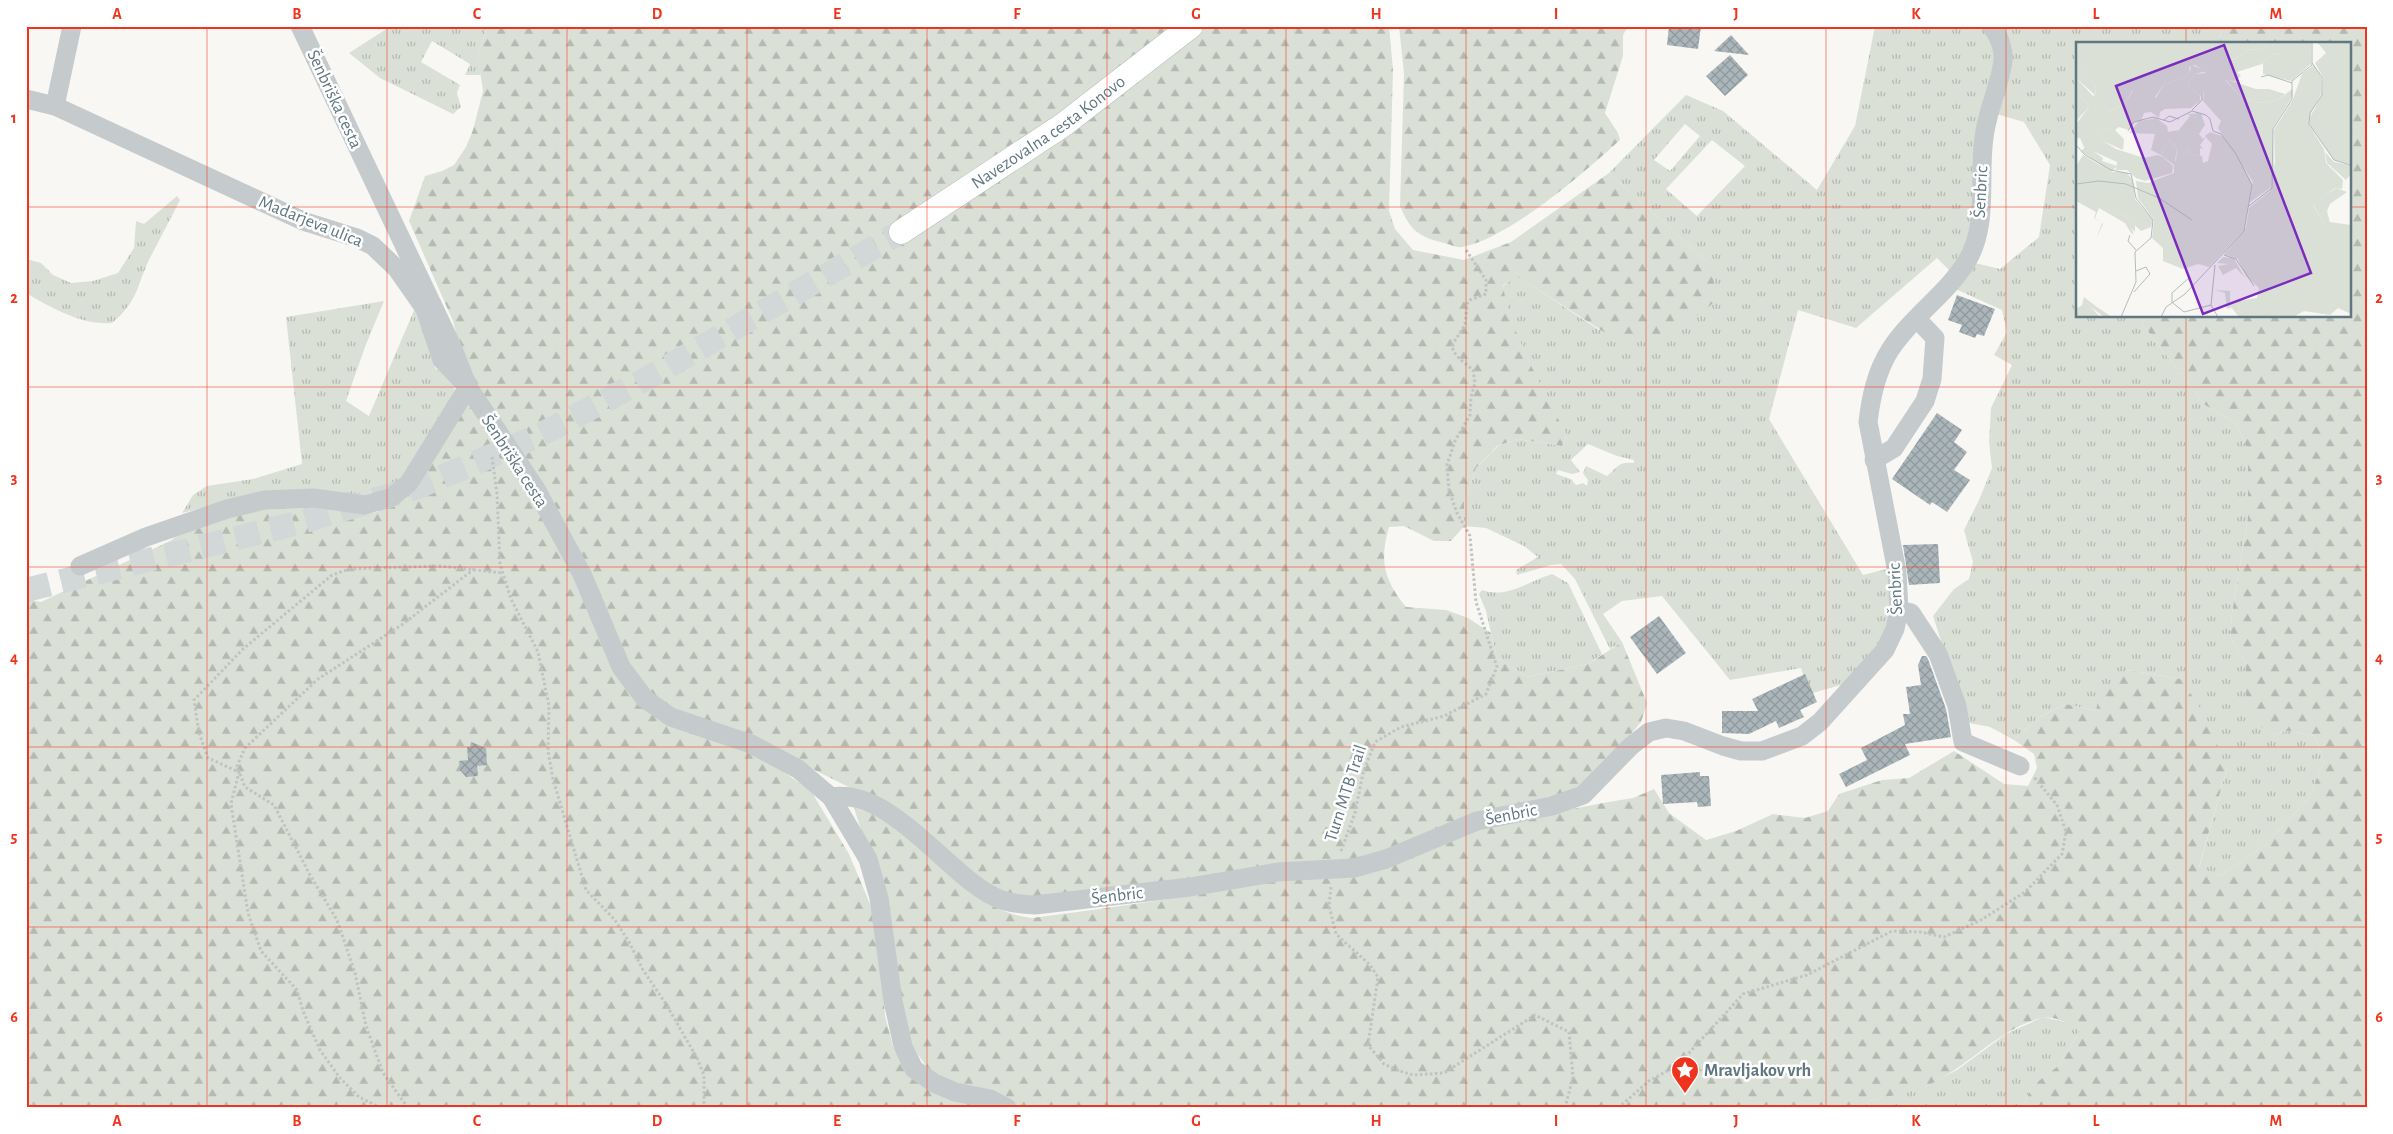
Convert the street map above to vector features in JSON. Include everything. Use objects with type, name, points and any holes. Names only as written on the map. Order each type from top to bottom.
[{"type":"main road","name":"Navezovalna cesta Konovo","points":[[901,232],[1063,125],[1191,26]]},
{"type":"street","points":[[55,106],[72,26]]},
{"type":"street","name":"Šenbriška cesta","points":[[300,26],[451,344],[468,387],[536,489],[582,574],[621,667],[645,699],[671,717],[750,744],[790,764],[831,797]]},
{"type":"street","name":"Šenbric","points":[[831,797],[842,795],[866,800],[892,815],[990,895],[1012,904],[1035,905],[1190,887],[1278,872],[1332,871],[1354,868],[1386,859],[1477,821],[1552,806],[1583,795],[1631,746],[1649,732],[1666,728],[1684,731],[1741,751],[1762,751],[1802,736],[1820,722],[1885,650],[1895,629],[1899,610],[1897,572],[1868,422],[1871,398],[1878,373],[1890,350],[1916,318],[1946,288],[1967,260],[1977,233],[1985,131],[2003,60],[2002,44],[1991,26]]},
{"type":"street","name":"Madarjeva ulica","points":[[26,100],[55,106],[303,221],[357,238],[373,246],[397,268],[425,309],[442,360],[468,387]]},
{"type":"street","points":[[1874,460],[1894,448],[1925,401],[1932,379],[1935,338],[1916,318]]},
{"type":"street","points":[[80,566],[182,525],[227,509],[265,500],[313,498],[365,505],[392,497],[409,484],[468,387]]},
{"type":"street","points":[[1899,610],[1911,613],[1938,654],[1957,706],[1963,742],[2020,766]]},
{"type":"street","points":[[831,797],[868,859],[879,898],[893,1001],[903,1046],[914,1069],[934,1084],[955,1092],[990,1099],[1007,1108]]},
{"type":"path","name":"Turn MTB Trail","points":[[1466,250],[1486,280],[1486,294],[1470,300],[1467,304],[1466,325],[1452,345],[1453,351],[1458,357],[1473,370],[1475,383],[1471,397],[1470,415],[1454,441],[1447,465],[1449,491],[1457,513],[1470,536],[1476,602],[1497,668],[1486,694],[1444,716],[1401,727],[1376,742],[1363,773],[1355,814],[1348,837],[1332,871],[1329,906],[1336,934],[1370,965],[1378,977],[1368,1045],[1384,1064],[1413,1075],[1444,1073],[1535,1015],[1569,1032],[1574,1077],[1566,1108]]},
{"type":"path","points":[[490,449],[497,494],[500,564],[511,599],[538,652],[549,706],[548,751],[552,779],[586,890],[615,920],[697,1058],[704,1075],[704,1108]]},
{"type":"path","points":[[239,772],[208,758],[199,734],[194,700],[216,675],[276,620],[332,575],[348,569],[439,566],[503,573]]},
{"type":"path","points":[[408,1108],[383,1073],[366,1026],[355,973],[337,920],[310,876],[274,805],[245,787],[236,766],[245,748],[318,679],[403,624],[474,569]]},
{"type":"path","points":[[1618,1108],[1650,1081],[1678,1065],[1743,994],[1807,975],[1892,931],[1920,932],[1944,937],[1981,920],[2025,892],[2062,854],[2066,832],[2057,805],[2029,771],[2020,766]]},
{"type":"path","points":[[239,772],[231,804],[248,912],[261,951],[297,990],[303,1011],[320,1050],[340,1078],[359,1097],[381,1108]]},
{"type":"green space","points":[[391,26],[487,26],[478,57],[481,75],[465,75],[470,64],[432,41],[421,62],[460,85],[457,93],[461,107],[453,114],[380,78],[349,53]]},
{"type":"green space","points":[[487,26],[1389,26],[1393,70],[1389,211],[1395,229],[1413,250],[1464,260],[1511,242],[1609,173],[1711,265],[1716,301],[1699,314],[1661,334],[1615,339],[1518,277],[1503,285],[1520,342],[1567,436],[1562,446],[1518,439],[1497,446],[1476,468],[1464,504],[1464,526],[1451,541],[1434,541],[1404,526],[1389,527],[1384,550],[1388,579],[1406,607],[1446,610],[1468,618],[1491,633],[1497,658],[1527,677],[1588,664],[1622,642],[1647,703],[1641,722],[1589,783],[1569,794],[1371,859],[1020,900],[1001,895],[894,810],[763,744],[673,711],[651,693],[628,667],[464,364],[453,321],[409,221],[425,176],[454,165],[466,147],[473,130],[483,91],[478,57]]},
{"type":"green space","points":[[1399,26],[1628,26],[1623,35],[1623,56],[1605,113],[1618,133],[1620,140],[1567,186],[1523,218],[1481,241],[1458,247],[1421,235],[1412,227],[1400,206],[1404,74]]},
{"type":"green space","points":[[1875,26],[1983,26],[1998,50],[1972,235],[1951,272],[1937,258],[1856,328],[1798,310],[1769,419],[1863,575],[1891,568],[1890,626],[1878,649],[1848,683],[1809,694],[1801,668],[1730,680],[1662,596],[1622,601],[1603,614],[1622,642],[1610,649],[1575,579],[1561,564],[1517,575],[1516,570],[1538,557],[1524,546],[1486,528],[1464,526],[1464,504],[1476,468],[1498,446],[1518,439],[1562,446],[1567,436],[1520,342],[1512,323],[1503,286],[1517,276],[1599,330],[1711,265],[1609,173],[1686,95],[1723,111],[1817,190],[1855,126]],"holes":[[[1685,124],[1700,136],[1670,171],[1654,160]],[[1712,140],[1745,166],[1697,216],[1666,189]],[[1588,444],[1617,456],[1634,460],[1634,463],[1621,464],[1607,476],[1586,466],[1583,473],[1588,480],[1587,486],[1583,483],[1576,485],[1571,479],[1556,474],[1558,470],[1572,474],[1580,472],[1571,460]]]},
{"type":"green space","points":[[1998,26],[2223,26],[2219,38],[2221,42],[2076,42],[2076,318],[2142,318],[2143,325],[2205,405],[2236,423],[2248,451],[2248,517],[2230,636],[2246,664],[2246,699],[2272,734],[2289,731],[2315,736],[2324,762],[2308,799],[2265,845],[2220,876],[2199,868],[2227,768],[2181,679],[2128,670],[2096,711],[2066,704],[2038,718],[2014,740],[1990,727],[1964,722],[1961,702],[1933,616],[1954,589],[1969,579],[1973,562],[1964,530],[1992,468],[1989,442],[1991,408],[2012,365],[1994,355],[2007,332],[2002,310],[1953,288],[1971,262],[2000,269],[2039,237],[2050,165],[2024,122],[1993,113]]},
{"type":"green space","points":[[2223,26],[2367,26],[2367,1108],[2023,1108],[2032,1086],[2058,1066],[2080,1031],[2062,1021],[2046,1017],[2026,1023],[1997,1039],[1957,1068],[1929,1085],[1869,1101],[1863,1108],[1020,1108],[933,1076],[917,1053],[899,1017],[892,925],[854,808],[879,817],[901,831],[982,900],[1006,912],[1032,918],[1163,900],[1261,883],[1547,814],[1633,798],[1654,789],[1669,813],[1706,840],[1736,831],[1773,814],[1805,818],[1828,811],[1839,794],[1882,780],[1909,778],[1954,751],[2004,784],[2028,786],[2037,768],[2034,754],[2014,740],[2038,718],[2066,704],[2096,711],[2099,696],[2128,670],[2181,679],[2204,714],[2227,768],[2199,867],[2220,876],[2265,845],[2308,799],[2324,762],[2315,736],[2289,731],[2272,734],[2256,724],[2246,699],[2246,664],[2230,636],[2248,517],[2248,451],[2236,423],[2205,405],[2143,325],[2142,318],[2350,318],[2350,42],[2221,42],[2219,38]]},
{"type":"green space","points":[[177,196],[180,200],[149,260],[132,301],[112,323],[90,322],[79,319],[45,304],[26,293],[26,259],[41,263],[53,275],[71,283],[93,281],[118,273],[134,248],[136,221],[144,224]]},
{"type":"green space","points":[[384,301],[346,401],[369,416],[415,308],[430,337],[435,368],[455,382],[454,395],[407,476],[388,489],[358,497],[267,492],[182,513],[193,495],[207,486],[253,479],[302,464],[286,317]]},
{"type":"green space","points":[[466,399],[532,490],[633,697],[759,755],[811,791],[849,854],[878,923],[885,1016],[894,1050],[909,1072],[950,1097],[985,1108],[26,1108],[26,599],[41,602],[170,541],[196,522],[266,506],[322,506],[354,514],[377,512],[403,498]]},
{"type":"green space","points":[[1552,574],[1568,583],[1602,654],[1588,664],[1527,677],[1497,658],[1486,611],[1479,594],[1482,590],[1491,592],[1509,591]]},
{"type":"green space","points":[[2043,1017],[2069,1023],[2080,1031],[2058,1066],[2032,1086],[2023,1108],[1863,1108],[1869,1101],[1927,1086],[1957,1070],[2006,1034]]},
{"type":"building","points":[[1669,26],[1701,26],[1698,49],[1667,45]]},
{"type":"building","points":[[1731,35],[1749,55],[1714,51]]},
{"type":"building","points":[[1730,55],[1748,75],[1725,96],[1706,76]]},
{"type":"building","points":[[1957,295],[1995,309],[1984,336],[1977,334],[1975,338],[1959,332],[1962,325],[1948,320]]},
{"type":"building","points":[[1937,413],[1962,430],[1954,442],[1967,452],[1954,470],[1970,480],[1947,512],[1932,502],[1930,505],[1892,479]]},
{"type":"building","points":[[1938,544],[1940,583],[1909,585],[1903,545]]},
{"type":"building","points":[[1659,616],[1686,653],[1657,674],[1630,637]]},
{"type":"building","points":[[1922,656],[1926,656],[1928,659],[1946,709],[1951,737],[1905,744],[1910,755],[1846,787],[1839,774],[1867,760],[1861,748],[1905,725],[1903,714],[1910,714],[1906,687],[1921,685],[1918,665]]},
{"type":"building","points":[[1805,674],[1817,702],[1800,710],[1804,717],[1779,728],[1776,721],[1749,734],[1722,733],[1722,711],[1758,711],[1752,699]]},
{"type":"building","points":[[471,742],[486,748],[487,765],[477,766],[478,776],[466,777],[460,770],[459,761],[468,760],[467,747],[470,747]]},
{"type":"building","points":[[1700,772],[1700,776],[1709,776],[1711,806],[1698,807],[1697,802],[1663,804],[1661,775]]},
{"type":"tunnel","points":[[26,590],[298,523],[418,487],[538,436],[657,373],[901,232]]},
{"type":"place","name":"Mravljakov vrh","points":[[1685,1094]]}]
